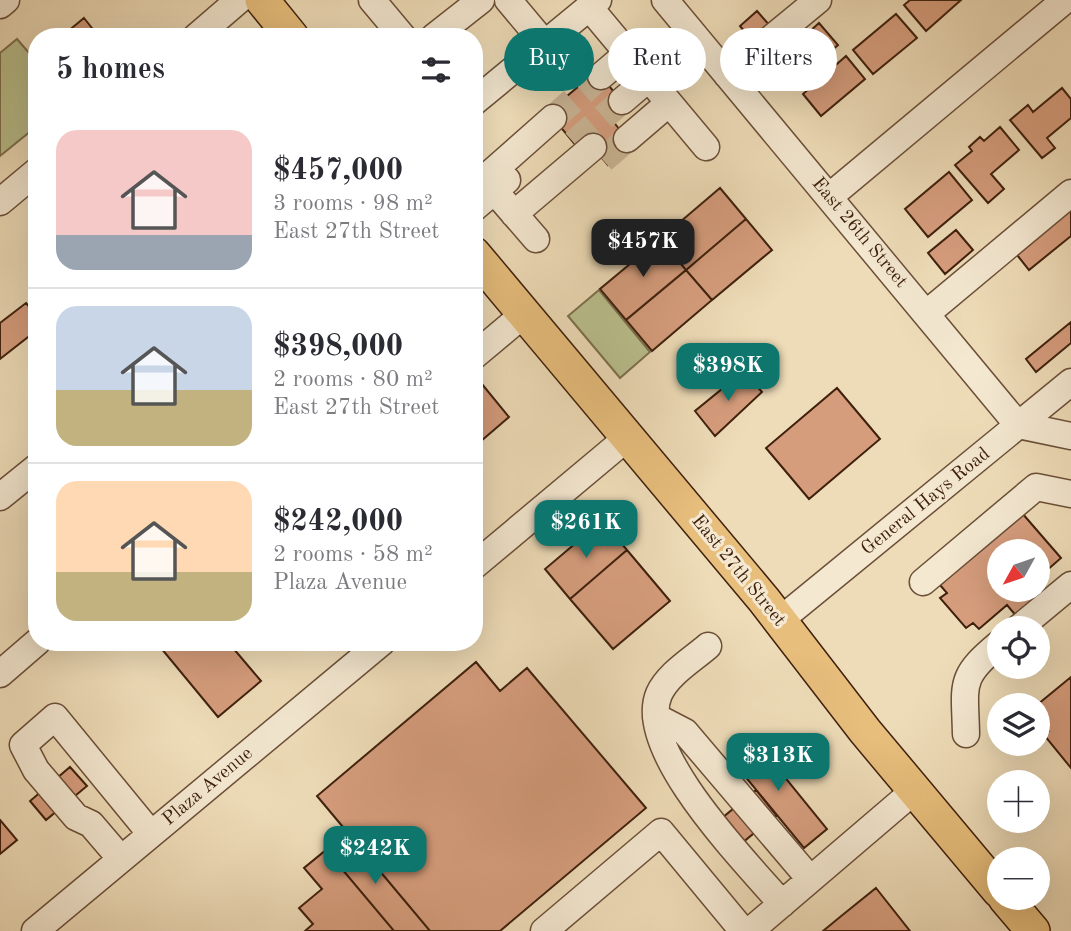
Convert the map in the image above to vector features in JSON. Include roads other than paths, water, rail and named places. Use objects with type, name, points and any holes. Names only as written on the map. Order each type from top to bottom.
[{"type":"main road","points":[[261,0],[284,28]]},
{"type":"main road","name":"East 27th Street","points":[[483,270],[628,438],[987,877]]},
{"type":"main road","points":[[1015,910],[1033,931]]},
{"type":"street","points":[[0,5],[6,0]]},
{"type":"street","points":[[206,28],[239,0]]},
{"type":"street","points":[[372,0],[395,28]]},
{"type":"street","points":[[445,28],[481,0]]},
{"type":"street","points":[[508,0],[532,28]]},
{"type":"street","name":"East 26th Street","points":[[666,0],[720,66]]},
{"type":"street","points":[[784,28],[818,0]]},
{"type":"street","points":[[829,197],[1065,0]]},
{"type":"street","points":[[564,28],[593,4],[611,28]]},
{"type":"street","points":[[483,95],[504,77]]},
{"type":"street","points":[[649,78],[616,106],[649,78]]},
{"type":"street","points":[[660,91],[706,147]]},
{"type":"street","name":"East 26th Street","points":[[740,91],[1018,425]]},
{"type":"street","points":[[515,215],[577,140],[515,215]]},
{"type":"street","points":[[0,202],[28,179]]},
{"type":"street","points":[[926,314],[1071,192]]},
{"type":"street","points":[[483,210],[515,215]]},
{"type":"street","points":[[483,348],[524,314]]},
{"type":"street","name":"General Hays Road","points":[[779,621],[1071,382]]},
{"type":"street","points":[[1018,425],[1071,436]]},
{"type":"street","points":[[483,559],[628,438]]},
{"type":"street","points":[[0,498],[28,475]]},
{"type":"street","points":[[923,582],[1036,487],[1071,494]]},
{"type":"street","points":[[1034,616],[1071,585]]},
{"type":"street","points":[[708,646],[662,688],[659,729],[684,788],[796,892]]},
{"type":"street","points":[[0,674],[28,650]]},
{"type":"street","name":"Plaza Avenue","points":[[35,931],[371,651]]},
{"type":"street","points":[[966,734],[965,680],[977,662],[987,654]]},
{"type":"street","points":[[121,859],[91,824],[76,817],[36,770],[23,745],[55,717],[151,834]]},
{"type":"street","points":[[659,729],[685,732],[796,892]]},
{"type":"street","points":[[750,931],[915,790]]},
{"type":"street","points":[[544,931],[661,832],[743,931]]},
{"type":"tunnel","points":[[553,118],[601,76]]},
{"type":"tunnel","points":[[574,143],[622,101]]},
{"type":"tunnel","points":[[603,160],[627,139]]}]
